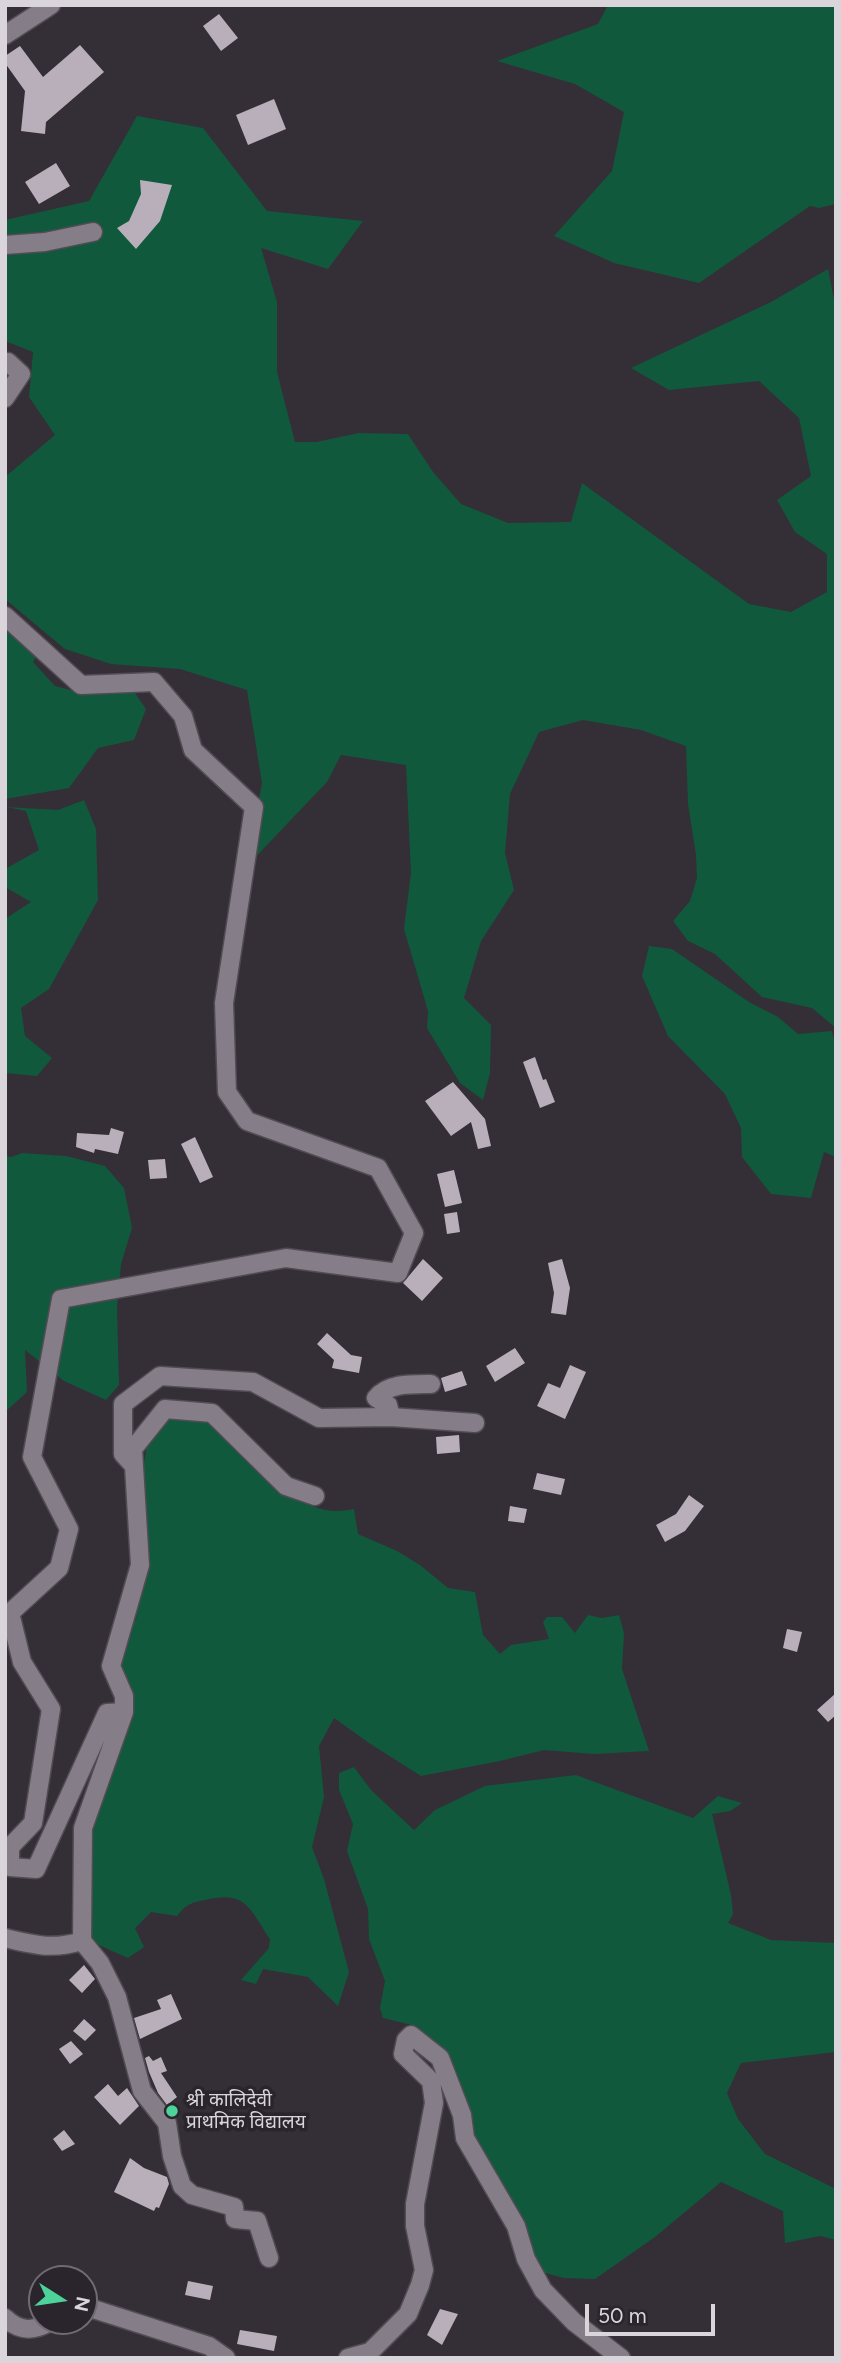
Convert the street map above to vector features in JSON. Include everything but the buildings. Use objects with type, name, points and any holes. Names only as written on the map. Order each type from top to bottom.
[{"type":"street","points":[[5,35],[51,5]]},
{"type":"street","points":[[5,245],[9,247],[46,242],[93,232]]},
{"type":"street","points":[[5,362],[21,374],[5,398]]},
{"type":"street","points":[[5,615],[81,685],[154,682],[183,716],[193,750],[254,807],[224,1003],[227,1092],[247,1121],[378,1168],[414,1233],[398,1273],[286,1258],[61,1299],[32,1457],[69,1529],[59,1568],[10,1613],[22,1662],[51,1709],[33,1823],[10,1847],[10,1867],[36,1869],[107,1713],[124,1712]]},
{"type":"street","points":[[134,1466],[123,1454],[124,1404],[160,1376],[253,1382],[319,1418],[391,1417],[475,1423]]},
{"type":"street","points":[[391,1417],[388,1405],[376,1398],[382,1391],[394,1386],[430,1384]]},
{"type":"street","points":[[269,2258],[257,2221],[235,2219],[234,2207],[192,2195],[182,2186],[172,2155],[167,2123],[142,2091],[117,1997],[100,1963],[82,1941],[83,1828],[124,1712],[124,1696],[111,1666],[140,1565],[133,1449],[165,1409],[212,1413],[286,1486],[315,1496]]},
{"type":"street","points":[[5,1938],[40,1946],[64,1947],[82,1941]]},
{"type":"street","points":[[348,2358],[370,2352],[408,2314],[424,2270],[415,2226],[415,2204],[433,2102],[431,2081],[403,2054],[406,2040],[411,2035],[440,2058],[462,2115],[464,2138],[516,2226],[526,2259],[543,2290],[574,2322],[621,2358]]},
{"type":"street","points":[[98,2310],[209,2346],[226,2358]]},
{"type":"street","points":[[5,2318],[14,2326],[28,2330]]},
{"type":"green space","points":[[608,5],[836,5],[836,204],[819,208],[810,206],[699,283],[614,263],[554,236],[612,171],[624,112],[575,84],[497,61],[598,24]]},
{"type":"green space","points":[[137,116],[203,128],[267,211],[363,221],[328,269],[261,248],[277,302],[277,372],[295,442],[316,442],[359,433],[408,434],[433,472],[461,504],[508,523],[571,522],[582,483],[749,604],[791,612],[827,592],[827,554],[795,532],[777,500],[811,476],[799,418],[759,381],[669,390],[631,368],[771,302],[828,269],[836,309],[836,1028],[812,1008],[762,997],[715,954],[688,941],[673,921],[690,901],[697,878],[688,804],[686,746],[641,730],[583,720],[539,732],[510,794],[505,853],[514,890],[481,941],[464,998],[491,1025],[490,1073],[483,1100],[460,1083],[427,1028],[428,1011],[404,929],[411,873],[406,765],[341,755],[327,782],[246,867],[262,783],[247,690],[180,669],[111,664],[65,649],[5,599],[5,477],[55,435],[29,397],[33,352],[5,341],[5,220],[89,201]]},
{"type":"green space","points":[[5,625],[41,650],[33,662],[55,686],[86,694],[102,684],[135,693],[146,709],[134,740],[98,748],[69,788],[5,799]]},
{"type":"green space","points":[[84,800],[96,829],[98,900],[49,989],[21,1008],[25,1036],[52,1058],[37,1076],[5,1073],[5,919],[31,902],[5,887],[5,869],[39,850],[26,811],[6,807],[58,810]]},
{"type":"green space","points":[[649,946],[672,949],[749,1002],[778,1017],[798,1034],[832,1031],[836,1048],[836,1157],[824,1152],[811,1198],[771,1194],[742,1157],[741,1128],[725,1094],[668,1036],[642,976]]},
{"type":"green space","points":[[22,1153],[66,1156],[105,1166],[124,1188],[132,1228],[121,1264],[117,1308],[119,1385],[106,1400],[64,1381],[25,1350],[27,1392],[5,1412],[5,1156]]},
{"type":"green space","points":[[205,1411],[301,1500],[327,1510],[354,1509],[358,1534],[397,1551],[420,1565],[448,1588],[475,1592],[483,1635],[500,1654],[511,1645],[549,1639],[543,1622],[547,1617],[562,1617],[575,1633],[588,1615],[602,1618],[619,1615],[624,1633],[622,1669],[649,1751],[594,1754],[544,1750],[421,1776],[334,1718],[319,1746],[324,1797],[312,1847],[324,1879],[349,1972],[338,2006],[308,1977],[263,1969],[256,1984],[241,1980],[269,1948],[270,1939],[251,1910],[238,1900],[219,1898],[196,1902],[186,1906],[177,1916],[151,1912],[135,1928],[144,1947],[128,1958],[101,1946],[76,1928],[90,1819],[130,1690],[119,1662],[122,1642],[136,1619],[146,1560],[141,1483],[148,1437],[163,1416]]},
{"type":"green space","points":[[354,1767],[371,1790],[414,1830],[435,1810],[485,1786],[576,1775],[693,1818],[718,1796],[742,1803],[730,1811],[712,1814],[731,1895],[733,1914],[728,1923],[771,1940],[836,1943],[836,2052],[741,2063],[727,2093],[738,2119],[765,2154],[836,2189],[836,2240],[820,2236],[785,2243],[783,2211],[721,2182],[655,2237],[595,2279],[564,2278],[534,2270],[480,2166],[445,2079],[412,2025],[383,2018],[380,2008],[385,1981],[369,1939],[368,1909],[347,1851],[353,1824],[339,1790],[339,1773]]},
{"type":"place","name":"श्री कालिदेवी प्राथमिक विद्यालय","points":[[172,2111]]}]
